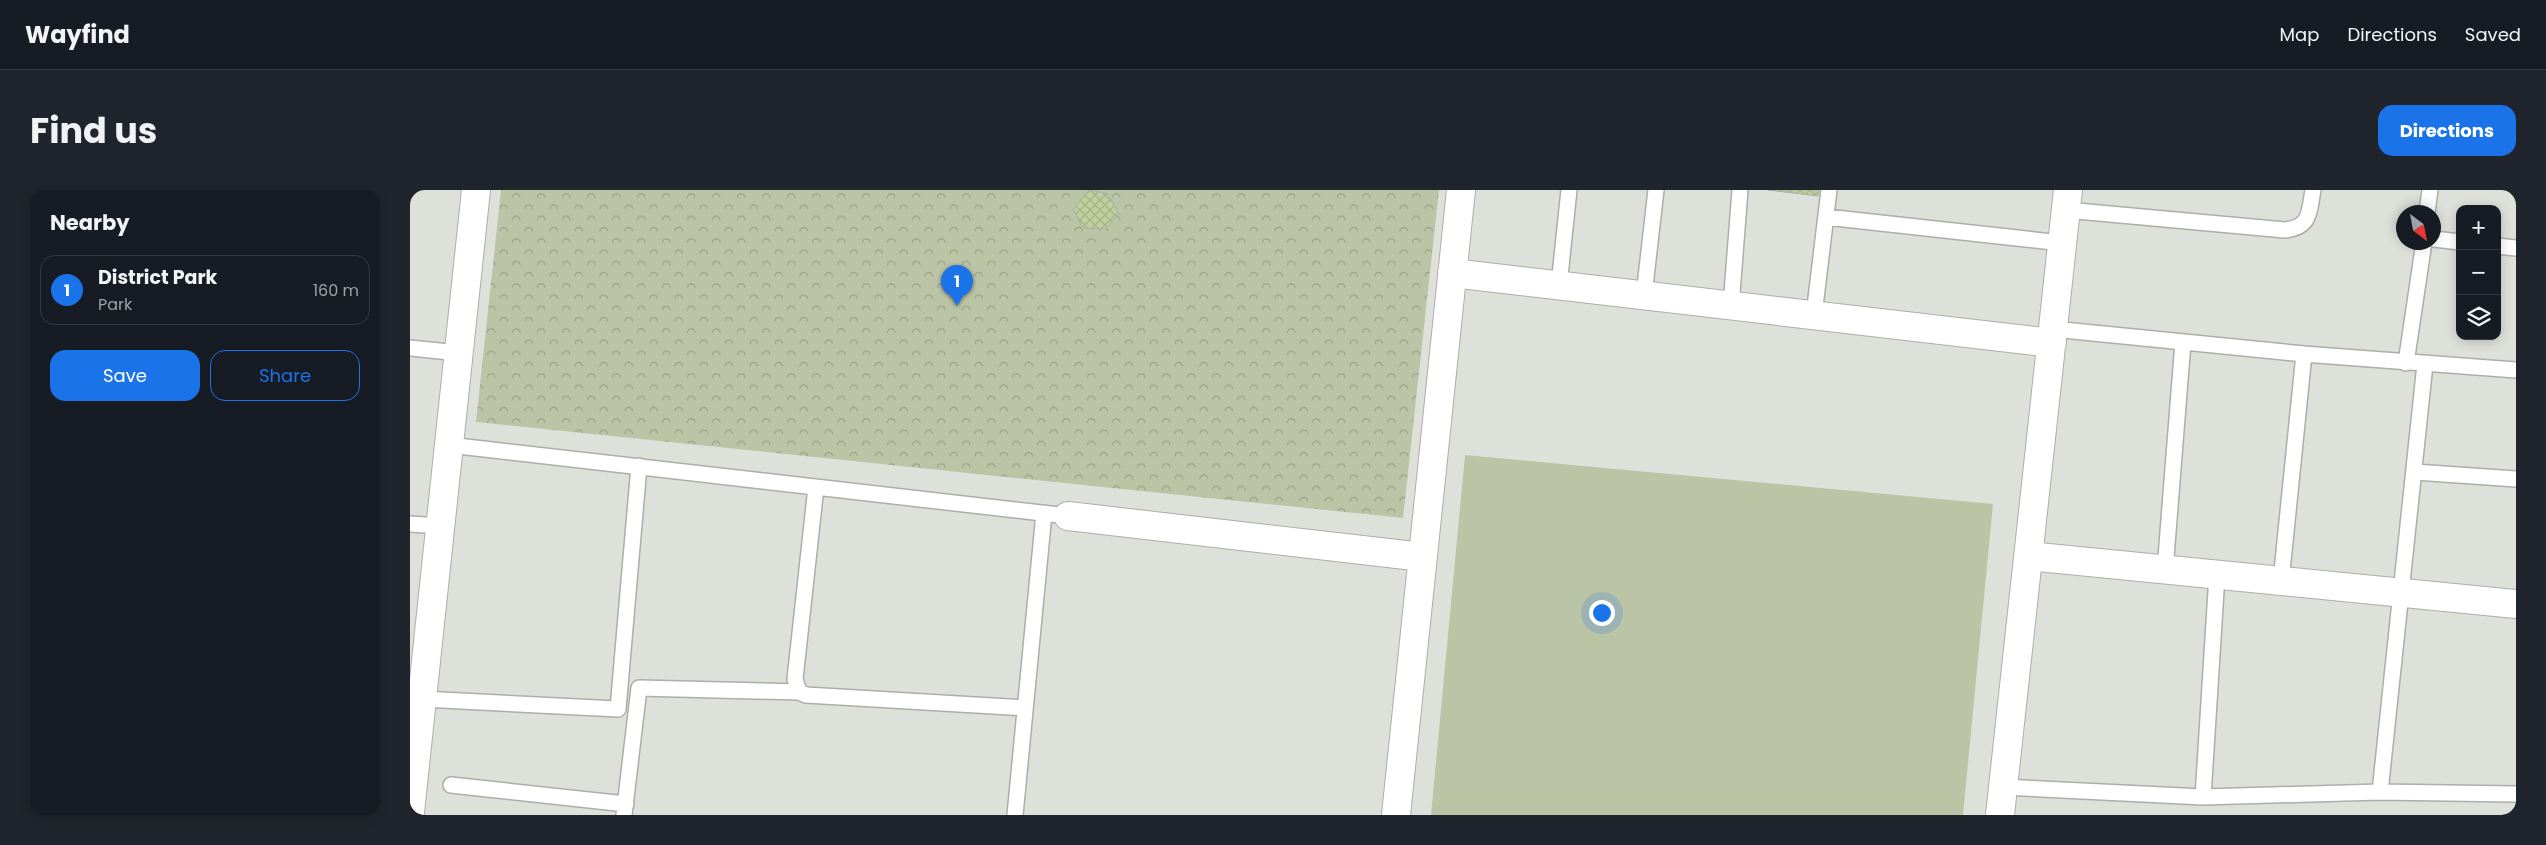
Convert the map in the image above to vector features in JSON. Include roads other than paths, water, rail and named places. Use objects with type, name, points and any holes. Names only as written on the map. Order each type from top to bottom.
[{"type":"street","points":[[410,812],[413,758],[422,699],[476,190]]},
{"type":"street","points":[[1396,815],[1461,190]]},
{"type":"street","points":[[2000,815],[2067,200]]},
{"type":"street","points":[[1452,273],[1814,315],[2052,336]]},
{"type":"street","points":[[1056,514],[1423,557]]},
{"type":"street","points":[[2028,556],[2516,604]]},
{"type":"lane","points":[[1559,285],[1569,190]]},
{"type":"lane","points":[[1644,295],[1656,190]]},
{"type":"lane","points":[[1731,306],[1740,190]]},
{"type":"lane","points":[[1814,315],[1830,190]]},
{"type":"lane","points":[[2067,200],[2284,230],[2302,225],[2308,218],[2313,190]]},
{"type":"lane","points":[[2428,205],[2430,190]]},
{"type":"lane","points":[[1826,217],[2062,244]]},
{"type":"lane","points":[[2441,240],[2456,242]]},
{"type":"lane","points":[[2501,246],[2516,248]]},
{"type":"lane","points":[[2406,363],[2423,250]]},
{"type":"lane","points":[[2052,336],[2183,342],[2406,363],[2516,370]]},
{"type":"lane","points":[[2165,570],[2183,342]]},
{"type":"lane","points":[[410,348],[459,353]]},
{"type":"lane","points":[[2281,581],[2304,354]]},
{"type":"lane","points":[[2380,792],[2425,364]]},
{"type":"lane","points":[[449,445],[1056,514],[1025,708],[1015,815]]},
{"type":"lane","points":[[618,709],[639,466]]},
{"type":"lane","points":[[2415,472],[2516,479]]},
{"type":"lane","points":[[799,692],[795,679],[816,487]]},
{"type":"lane","points":[[410,524],[440,526]]},
{"type":"lane","points":[[2203,798],[2217,575]]},
{"type":"lane","points":[[452,784],[625,809],[639,688],[799,692],[806,695],[1025,708]]},
{"type":"lane","points":[[422,699],[636,711]]},
{"type":"lane","points":[[2003,787],[2203,798],[2380,792],[2516,794]]},
{"type":"place","name":"District Park","points":[[957,306]]}]
